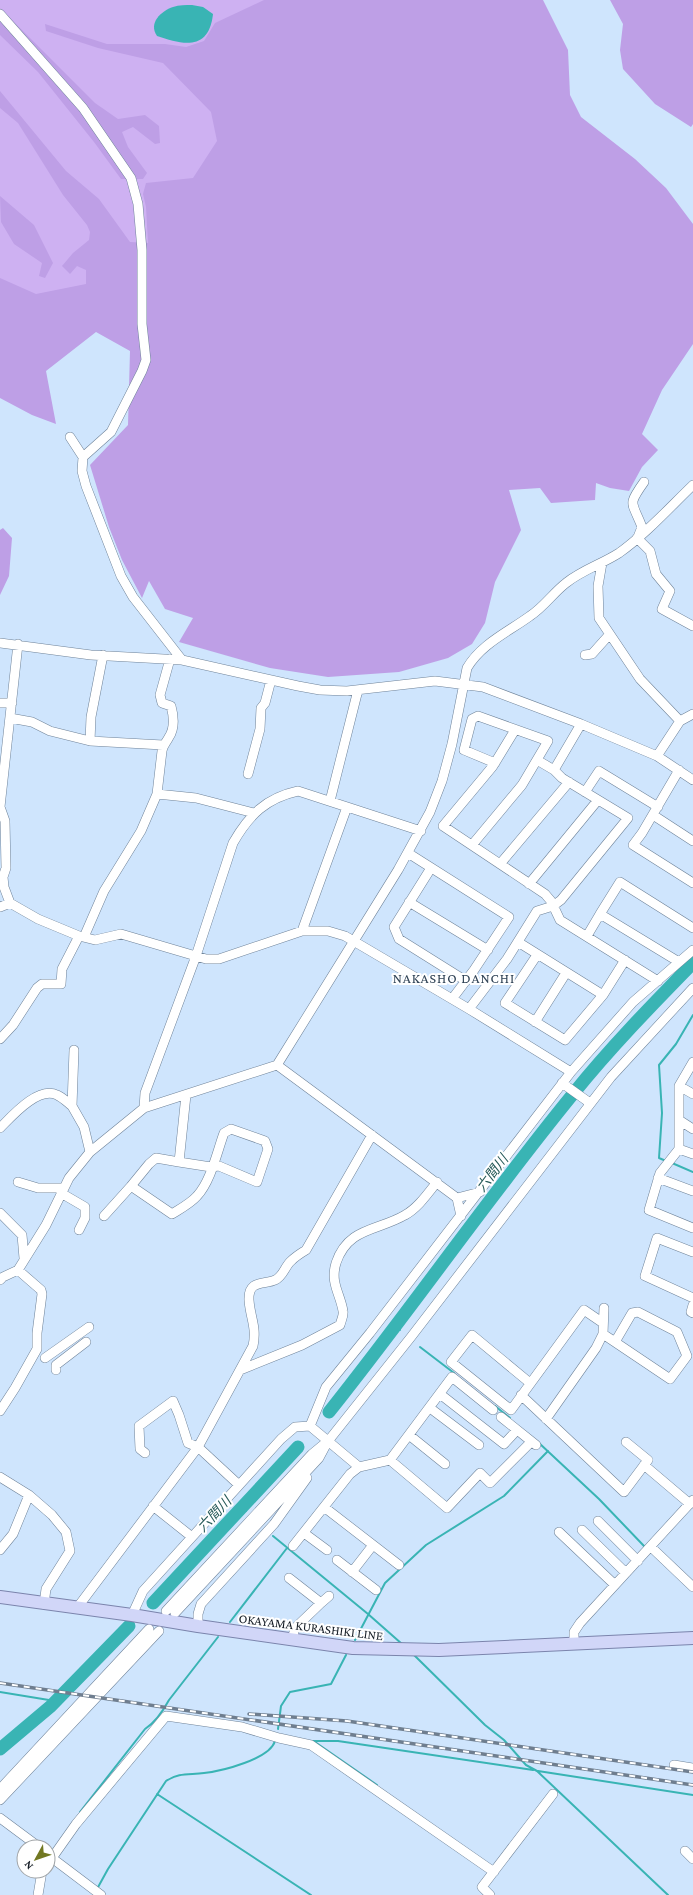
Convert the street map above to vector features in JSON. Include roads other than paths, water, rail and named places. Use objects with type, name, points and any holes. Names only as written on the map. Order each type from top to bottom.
[{"type":"main road","name":"OKAYAMA KURASHIKI LINE","points":[[0,1597],[353,1648],[416,1650],[693,1638]]},
{"type":"street","points":[[0,14],[83,108],[131,178],[138,204],[142,250],[142,324],[146,360],[142,371],[111,432],[83,457]]},
{"type":"street","points":[[70,437],[83,457],[82,471],[86,486],[121,576],[133,597],[182,660]]},
{"type":"street","points":[[637,538],[642,527],[632,506],[633,498],[644,482]]},
{"type":"street","points":[[0,1280],[18,1270],[24,1258],[46,1225],[62,1191],[90,1152],[144,1108],[277,1065],[421,831],[442,781],[452,744],[463,684],[467,668],[472,660],[503,634],[531,616],[565,584],[576,576],[602,563],[637,538],[693,485]]},
{"type":"street","points":[[637,538],[650,551],[656,574],[670,591],[662,609],[693,626]]},
{"type":"street","points":[[602,563],[598,586],[599,618],[640,679],[680,722]]},
{"type":"street","points":[[585,654],[592,654],[610,635]]},
{"type":"street","points":[[0,642],[52,651],[182,660],[320,690],[358,690],[435,681],[483,687],[581,724],[657,756],[693,780]]},
{"type":"street","points":[[18,644],[10,718],[4,734],[0,807],[5,821],[6,868],[3,877],[4,887],[10,903],[38,919],[81,937],[95,940],[121,934],[206,959],[219,959],[302,931],[328,931],[345,936],[469,1009],[571,1072]]},
{"type":"street","points":[[90,741],[91,717],[103,655]]},
{"type":"street","points":[[1,1036],[13,1025],[37,988],[42,984],[61,984],[62,969],[81,937],[104,891],[141,832],[157,794],[163,745],[169,738],[172,730],[174,717],[171,706],[162,703],[160,695],[170,659]]},
{"type":"street","points":[[248,774],[260,729],[261,708],[265,703],[271,680]]},
{"type":"street","points":[[330,801],[358,690]]},
{"type":"street","points":[[0,703],[12,703]]},
{"type":"street","points":[[657,756],[680,722],[693,714]]},
{"type":"street","points":[[472,845],[522,785],[548,741],[478,716],[472,719],[464,750],[495,763]]},
{"type":"street","points":[[10,718],[32,722],[50,732],[90,741],[163,745]]},
{"type":"street","points":[[554,770],[581,724]]},
{"type":"street","points":[[515,730],[495,763],[443,826],[545,894],[560,920],[658,980]]},
{"type":"street","points":[[469,1009],[507,959],[537,911],[553,906],[561,900],[628,818],[569,782],[554,770],[537,760]]},
{"type":"street","points":[[585,792],[599,770],[658,807]]},
{"type":"street","points":[[680,770],[633,845],[693,883]]},
{"type":"street","points":[[500,864],[569,782]]},
{"type":"street","points":[[144,1108],[144,1093],[196,956],[233,843],[242,827],[254,813],[267,803],[283,794],[298,791],[421,831]]},
{"type":"street","points":[[157,794],[196,798],[254,813]]},
{"type":"street","points":[[529,884],[598,800]]},
{"type":"street","points":[[302,931],[347,807]]},
{"type":"street","points":[[653,815],[693,841]]},
{"type":"street","points":[[408,854],[509,917],[488,950],[452,999]]},
{"type":"street","points":[[431,868],[394,927],[399,939],[466,981]]},
{"type":"street","points":[[587,936],[620,882],[693,928]]},
{"type":"street","points":[[409,902],[488,950]]},
{"type":"street","points":[[0,907],[10,903]]},
{"type":"street","points":[[600,914],[679,962]]},
{"type":"street","points":[[518,942],[536,955],[603,995]]},
{"type":"street","points":[[310,1426],[326,1386],[565,1085],[571,1072],[633,1002],[693,950]]},
{"type":"street","points":[[536,955],[505,1003],[565,1040],[603,995],[625,960]]},
{"type":"street","points":[[535,1022],[566,973]]},
{"type":"street","points":[[198,1626],[200,1604],[274,1524],[319,1458],[329,1440],[411,1337],[590,1103],[643,1041],[693,988]]},
{"type":"street","points":[[72,1106],[74,1050]]},
{"type":"street","points":[[693,1062],[679,1086],[679,1148],[658,1178],[649,1210],[693,1228]]},
{"type":"street","points":[[277,1065],[457,1198],[461,1216]]},
{"type":"street","points":[[565,1085],[590,1103]]},
{"type":"street","points":[[679,1086],[693,1094]]},
{"type":"street","points":[[0,1128],[32,1099],[44,1093],[56,1094],[72,1106],[84,1127],[90,1152]]},
{"type":"street","points":[[180,1162],[186,1095]]},
{"type":"street","points":[[679,1120],[693,1129]]},
{"type":"street","points":[[104,1216],[149,1164],[156,1158],[211,1167],[219,1166],[257,1182],[268,1149],[265,1141],[230,1129],[224,1133],[211,1167],[203,1188],[197,1197],[172,1214],[131,1186]]},
{"type":"street","points":[[77,1608],[198,1447],[240,1370],[253,1346],[256,1334],[249,1299],[250,1290],[257,1284],[276,1280],[282,1274],[290,1261],[306,1250],[372,1135]]},
{"type":"street","points":[[679,1148],[693,1154]]},
{"type":"street","points":[[658,1178],[693,1191]]},
{"type":"street","points":[[18,1182],[38,1188],[62,1191],[85,1207],[86,1218],[79,1230]]},
{"type":"street","points":[[240,1370],[302,1345],[340,1325],[343,1312],[334,1284],[336,1264],[343,1248],[350,1240],[363,1232],[407,1214],[437,1182]]},
{"type":"street","points":[[457,1198],[480,1192]]},
{"type":"street","points":[[0,1213],[22,1235],[24,1258]]},
{"type":"street","points":[[693,1252],[657,1238],[645,1276],[693,1298]]},
{"type":"street","points":[[0,1410],[15,1388],[37,1349],[37,1333],[42,1294],[41,1290],[18,1270]]},
{"type":"street","points":[[693,1305],[691,1312],[693,1313]]},
{"type":"street","points":[[546,1419],[596,1348],[603,1334],[604,1308]]},
{"type":"street","points":[[530,1383],[472,1335],[451,1362],[511,1410],[584,1310],[603,1323]]},
{"type":"street","points":[[603,1334],[670,1379],[687,1356],[677,1332],[638,1312],[632,1314],[615,1342]]},
{"type":"street","points":[[45,1358],[89,1327]]},
{"type":"street","points":[[37,1349],[57,1371],[56,1365],[86,1342]]},
{"type":"street","points":[[293,1546],[350,1474],[359,1467],[390,1460],[452,1377],[493,1410]]},
{"type":"street","points":[[440,1394],[504,1444],[517,1430]]},
{"type":"street","points":[[521,1395],[624,1492],[648,1460],[626,1442]]},
{"type":"street","points":[[145,1453],[140,1450],[139,1426],[173,1401],[188,1443],[198,1447],[239,1485]]},
{"type":"street","points":[[430,1408],[479,1445]]},
{"type":"street","points":[[390,1460],[447,1508],[480,1473],[490,1482],[534,1443],[501,1417]]},
{"type":"street","points":[[132,1615],[143,1591],[290,1430],[295,1427],[310,1426],[329,1440],[359,1467]]},
{"type":"street","points":[[409,1435],[445,1464]]},
{"type":"street","points":[[166,1611],[312,1454],[329,1440]]},
{"type":"street","points":[[176,1613],[319,1458]]},
{"type":"street","points":[[574,1643],[574,1632],[580,1622],[691,1502],[644,1465]]},
{"type":"street","points":[[0,1477],[29,1495],[61,1525],[66,1532],[70,1551],[67,1558],[46,1589],[44,1604]]},
{"type":"street","points":[[0,1550],[13,1534],[29,1495]]},
{"type":"street","points":[[154,1506],[192,1537]]},
{"type":"street","points":[[324,1507],[400,1564]]},
{"type":"street","points":[[598,1521],[638,1561]]},
{"type":"street","points":[[582,1530],[626,1573]]},
{"type":"street","points":[[559,1532],[615,1585]]},
{"type":"street","points":[[304,1533],[327,1550]]},
{"type":"street","points":[[352,1572],[373,1545]]},
{"type":"street","points":[[651,1547],[693,1587]]},
{"type":"street","points":[[337,1560],[376,1590]]},
{"type":"street","points":[[289,1578],[322,1603]]},
{"type":"street","points":[[292,1640],[295,1628],[329,1596]]},
{"type":"street","points":[[0,1789],[149,1629]]},
{"type":"street","points":[[0,1800],[59,1740],[159,1631]]},
{"type":"street","points":[[56,1849],[166,1716],[242,1727],[276,1738],[311,1745],[322,1751],[491,1870]]},
{"type":"street","points":[[674,1765],[693,1768]]},
{"type":"street","points":[[490,1895],[482,1887],[491,1870],[552,1794]]},
{"type":"street","points":[[0,1818],[28,1839]]},
{"type":"street","points":[[685,1851],[693,1859]]},
{"type":"street","points":[[56,1862],[97,1893]]},
{"type":"street","points":[[38,1895],[41,1879]]},
{"type":"waterway","name":"六間川","points":[[329,1412],[573,1094],[646,1011],[693,963]]},
{"type":"waterway","points":[[666,1161],[659,1158],[662,1113],[659,1065],[676,1044],[693,1015]]},
{"type":"waterway","points":[[672,1163],[693,1172]]},
{"type":"waterway","name":"六間川","points":[[396,1327],[400,1330]]},
{"type":"waterway","points":[[420,1347],[454,1373]]},
{"type":"waterway","points":[[495,1406],[510,1418]]},
{"type":"waterway","points":[[539,1443],[599,1499],[644,1546]]},
{"type":"waterway","name":"六間川","points":[[153,1603],[298,1447]]},
{"type":"waterway","points":[[355,1640],[385,1583],[426,1545],[504,1496],[548,1451]]},
{"type":"waterway","name":"六間川","points":[[241,1507],[246,1511]]},
{"type":"waterway","points":[[273,1536],[402,1644]]},
{"type":"waterway","points":[[230,1622],[287,1548]]},
{"type":"waterway","name":"六間川","points":[[0,1749],[51,1706],[129,1626]]},
{"type":"waterway","points":[[80,1812],[145,1729],[159,1716],[169,1700],[218,1637]]},
{"type":"waterway","points":[[413,1654],[485,1725],[504,1740],[526,1765],[537,1771],[668,1895]]},
{"type":"waterway","points":[[278,1729],[281,1706],[290,1692],[331,1684],[346,1655]]},
{"type":"waterway","points":[[0,1692],[55,1701]]},
{"type":"waterway","points":[[97,1889],[108,1869],[166,1781],[175,1776],[212,1772],[233,1767],[255,1759],[271,1747],[275,1741]]},
{"type":"waterway","points":[[312,1741],[338,1741],[533,1770]]},
{"type":"waterway","points":[[315,1742],[377,1785]]},
{"type":"waterway","points":[[538,1771],[693,1795]]},
{"type":"waterway","points":[[157,1794],[311,1895]]},
{"type":"railway","points":[[0,1683],[693,1785]]},
{"type":"railway","points":[[249,1714],[347,1721],[693,1772]]},
{"type":"district","name":"NAKASHO DANCHI","points":[[454,978]]}]
